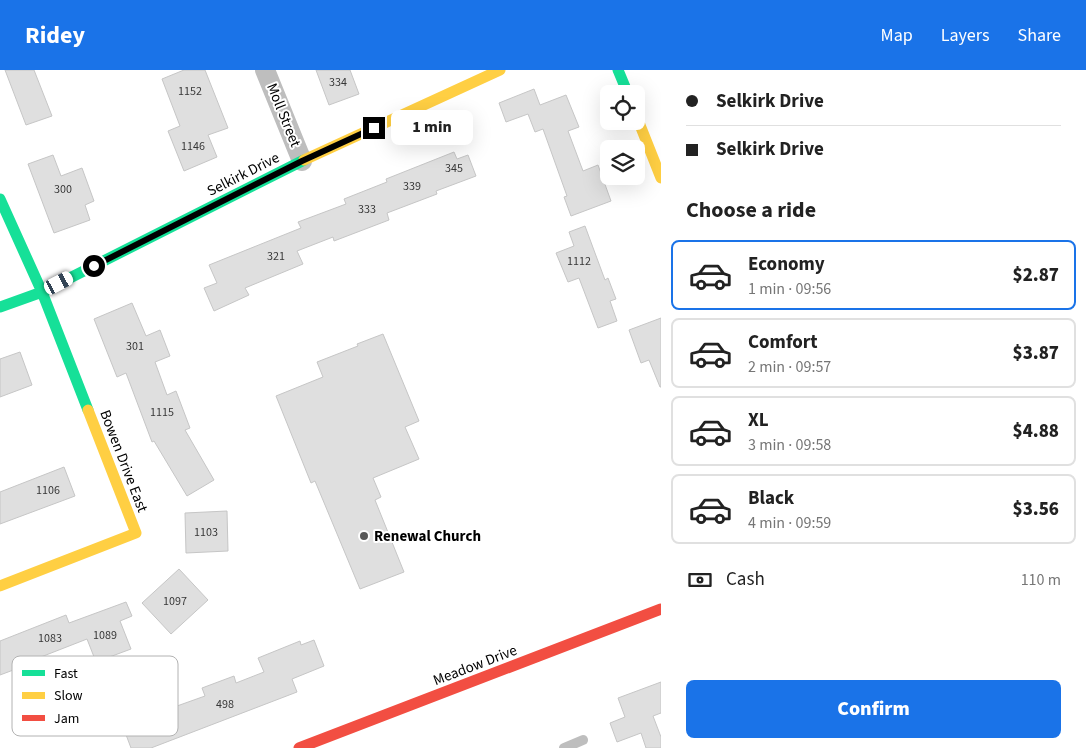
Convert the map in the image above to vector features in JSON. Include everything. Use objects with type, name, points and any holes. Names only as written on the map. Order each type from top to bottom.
[{"type":"street","name":"Moll Street","points":[[265,70],[302,161]]},
{"type":"street","name":"Selkirk Drive","points":[[0,307],[42,292],[302,161],[500,70]]},
{"type":"street","points":[[618,70],[624,85]]},
{"type":"street","points":[[645,128],[654,140],[661,178]]},
{"type":"street","points":[[0,199],[42,292]]},
{"type":"street","name":"Bowen Drive East","points":[[0,586],[136,533],[42,292]]},
{"type":"street","name":"Meadow Drive","points":[[299,748],[661,609]]},
{"type":"lane","points":[[564,748],[583,740]]},
{"type":"building","points":[[5,70],[34,70],[52,116],[26,125]]},
{"type":"building","points":[[184,70],[205,70],[228,128],[208,135],[217,157],[184,171],[168,131],[180,126],[162,79]]},
{"type":"building","points":[[316,70],[350,70],[359,94],[329,105]]},
{"type":"building","points":[[534,89],[540,105],[566,95],[579,127],[568,131],[583,171],[598,165],[600,185],[605,185],[611,201],[571,216],[564,197],[567,196],[543,129],[535,132],[528,114],[506,122],[499,103]]},
{"type":"building","points":[[454,152],[457,159],[468,155],[476,176],[436,191],[437,194],[387,213],[389,220],[334,241],[333,237],[297,251],[303,264],[245,288],[249,295],[214,311],[204,288],[217,283],[209,265],[301,228],[298,222],[346,204],[344,199],[387,182],[386,179]]},
{"type":"building","points":[[53,155],[61,176],[82,168],[94,201],[85,205],[90,220],[54,233],[28,164]]},
{"type":"building","points":[[585,226],[605,280],[608,278],[616,299],[610,301],[617,321],[598,328],[579,278],[568,282],[556,253],[574,246],[569,232]]},
{"type":"building","points":[[132,303],[146,336],[160,330],[170,356],[155,362],[167,395],[176,391],[190,428],[185,430],[214,480],[187,496],[154,441],[152,442],[126,373],[117,377],[94,319]]},
{"type":"building","points":[[661,318],[660,387],[649,360],[641,363],[629,330]]},
{"type":"building","points":[[383,334],[419,421],[405,427],[419,459],[373,478],[381,497],[375,500],[404,572],[360,589],[315,481],[311,483],[276,396],[323,377],[317,362]]},
{"type":"building","points":[[20,352],[32,385],[0,397],[0,359]]},
{"type":"building","points":[[64,467],[75,496],[0,524],[0,492]]},
{"type":"building","points":[[227,511],[228,551],[186,553],[185,513]]},
{"type":"building","points":[[179,569],[208,600],[171,634],[142,603]]},
{"type":"building","points":[[126,602],[132,616],[120,621],[131,649],[112,656],[94,656],[87,639],[43,656],[12,656],[12,670],[0,675],[0,641],[66,615],[69,623]]},
{"type":"building","points":[[314,640],[324,666],[292,679],[297,692],[151,748],[131,748],[126,736],[178,736],[178,706],[205,696],[202,688],[234,676],[236,683],[264,672],[258,658],[300,641],[301,645]]},
{"type":"building","points":[[661,682],[661,713],[653,716],[661,737],[661,748],[646,748],[641,733],[617,742],[610,723],[625,717],[618,698]]},
{"type":"traffic: fast","points":[[618,70],[624,85]]},
{"type":"traffic: fast","points":[[0,307],[42,292],[304,160]]},
{"type":"traffic: fast","points":[[0,199],[42,292],[88,410]]},
{"type":"traffic: slow","points":[[304,160],[500,70]]},
{"type":"traffic: slow","points":[[642,130],[661,178]]},
{"type":"traffic: slow","points":[[0,586],[136,533],[88,410]]},
{"type":"traffic: jam","points":[[299,748],[661,609]]},
{"type":"place","name":"Renewal Church","points":[[364,536]]},
{"type":"route","points":[[94,266],[302,161],[374,128]]}]
